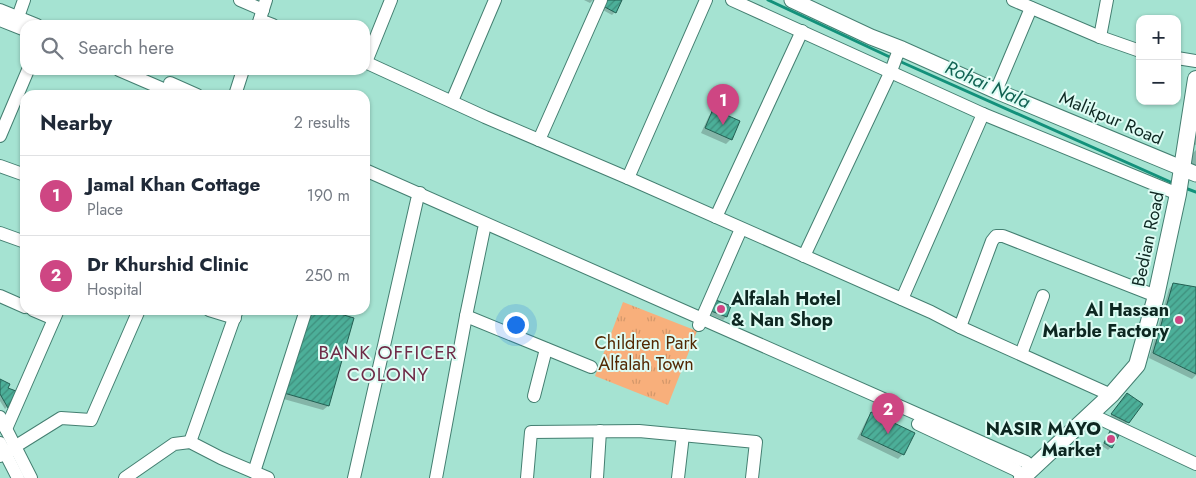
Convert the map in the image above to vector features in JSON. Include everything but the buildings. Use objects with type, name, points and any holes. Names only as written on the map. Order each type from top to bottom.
[{"type":"main road","name":"Bedian Road","points":[[1026,475],[1111,395],[1137,365],[1156,296],[1183,180],[1196,78]]},
{"type":"street","points":[[18,17],[24,0]]},
{"type":"street","points":[[240,0],[262,14]]},
{"type":"street","points":[[370,50],[391,0]]},
{"type":"street","points":[[452,101],[495,0]]},
{"type":"street","points":[[539,140],[600,0]]},
{"type":"street","points":[[628,178],[706,0]]},
{"type":"street","points":[[732,0],[802,31],[896,60],[983,114],[1183,180]]},
{"type":"street","name":"Malikpur Road","points":[[792,0],[815,5],[871,37],[896,60],[996,91],[1183,180]]},
{"type":"street","points":[[1100,37],[1107,0]]},
{"type":"street","points":[[996,91],[1022,3],[1100,37],[1136,50]]},
{"type":"street","points":[[0,10],[25,20]]},
{"type":"street","points":[[0,20],[20,28]]},
{"type":"street","points":[[716,217],[802,31]]},
{"type":"street","points":[[1181,59],[1196,61]]},
{"type":"street","points":[[804,256],[896,60]]},
{"type":"street","points":[[370,64],[902,299],[1111,395]]},
{"type":"street","points":[[0,136],[26,75]]},
{"type":"street","points":[[131,75],[165,90]]},
{"type":"street","points":[[151,75],[186,90]]},
{"type":"street","points":[[237,90],[241,75]]},
{"type":"street","points":[[902,299],[983,114]]},
{"type":"street","points":[[0,166],[20,173]]},
{"type":"street","points":[[370,172],[484,228],[700,322]]},
{"type":"street","points":[[370,180],[418,196],[700,322],[810,374],[966,441],[1026,475]]},
{"type":"street","points":[[354,478],[418,196]]},
{"type":"street","points":[[436,478],[484,228]]},
{"type":"street","points":[[700,322],[741,229]]},
{"type":"street","points":[[0,232],[20,240]]},
{"type":"street","points":[[960,326],[992,241],[996,236],[1003,236],[1156,296]]},
{"type":"street","points":[[0,296],[20,305]]},
{"type":"street","points":[[1021,354],[1043,296]]},
{"type":"street","points":[[18,478],[5,450],[6,428],[56,315]]},
{"type":"street","points":[[5,450],[61,418],[92,420],[137,315]]},
{"type":"street","points":[[190,442],[236,315]]},
{"type":"street","points":[[254,472],[304,315]]},
{"type":"street","points":[[466,316],[590,368]]},
{"type":"street","points":[[534,396],[546,349]]},
{"type":"street","points":[[1090,414],[1196,464]]},
{"type":"street","points":[[0,417],[6,428]]},
{"type":"street","points":[[597,478],[600,431]]},
{"type":"street","points":[[527,478],[531,432],[600,431],[639,431],[756,442],[752,478]]},
{"type":"street","points":[[678,478],[683,435]]},
{"type":"street","points":[[125,478],[174,444],[190,442],[221,458],[268,478]]},
{"type":"street","points":[[5,450],[31,478]]},
{"type":"green space","name":"Children Park Alfalah Town","points":[[623,302],[697,331],[668,405],[595,376]]},
{"type":"waterway","name":"Rohai Nala","points":[[768,0],[894,59]]},
{"type":"waterway","name":"Rohai Nala","points":[[899,61],[1175,184]]},
{"type":"waterway","name":"Rohai Nala","points":[[1185,188],[1196,192]]},
{"type":"place","name":"Jamal Khan Cottage","points":[[723,125]]},
{"type":"place","name":"Alfalah Hotel & Nan Shop","points":[[721,309]]},
{"type":"place","name":"Al Hassan Marble Factory","points":[[1179,320]]},
{"type":"place","name":"Dr Khurshid Clinic","points":[[888,434]]},
{"type":"place","name":"NASIR MAYO Market","points":[[1111,439]]},
{"type":"district","name":"BANK OFFICER COLONY","points":[[388,363]]}]
